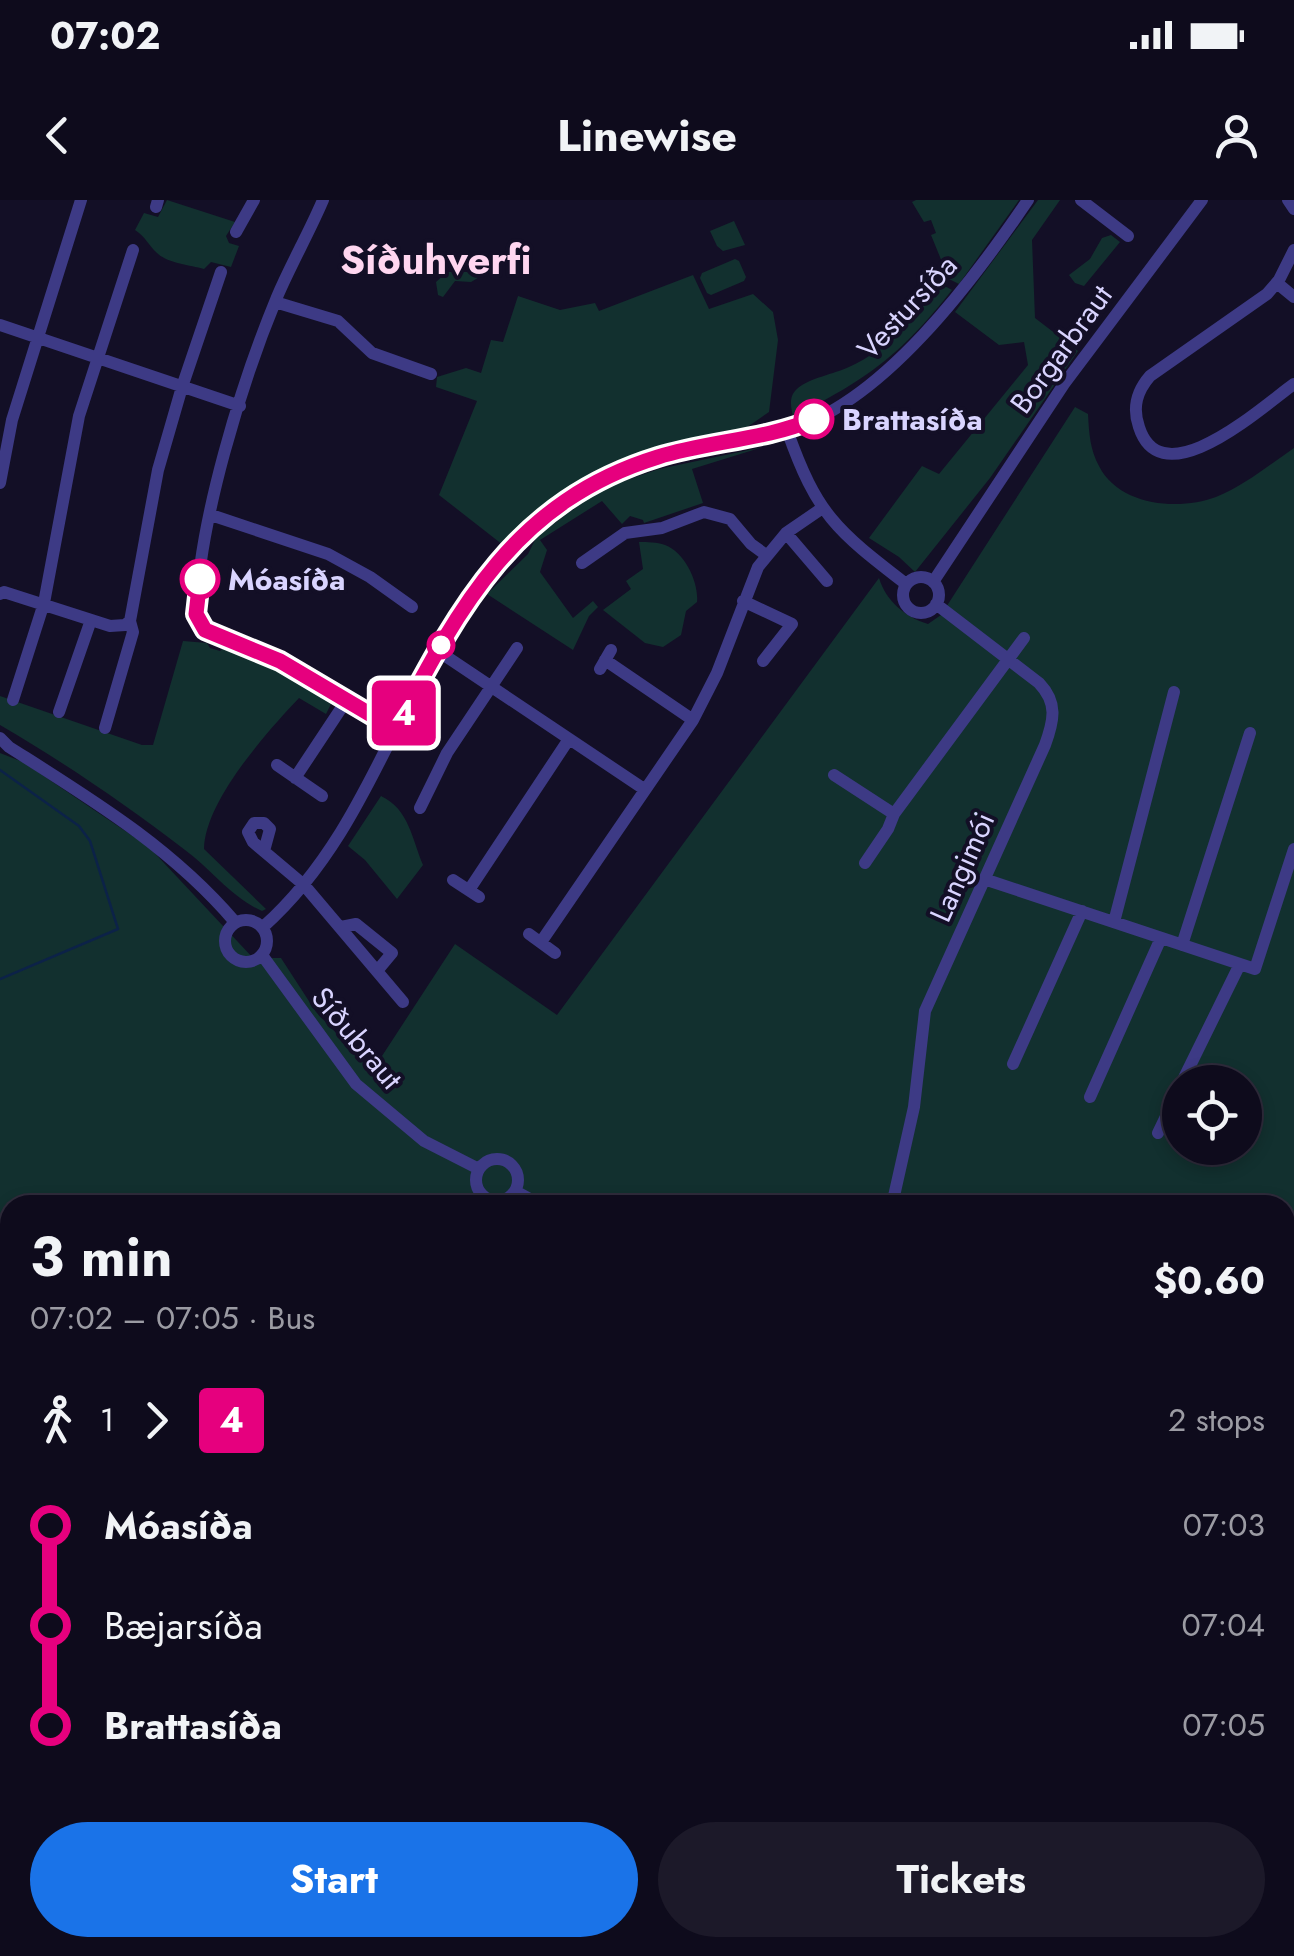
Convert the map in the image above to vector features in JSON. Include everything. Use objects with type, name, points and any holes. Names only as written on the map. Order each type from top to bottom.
[{"type":"street","points":[[0,483],[12,420],[80,200]]},
{"type":"street","points":[[236,232],[254,200]]},
{"type":"street","points":[[323,200],[275,302],[240,406],[211,516],[196,606],[200,625],[209,633],[280,661],[395,729]]},
{"type":"street","name":"Vestursíða","points":[[262,927],[304,886],[362,801],[395,729],[457,614],[495,562],[536,522],[582,488],[628,467],[676,451],[787,430],[841,404],[900,360],[1005,235],[1028,200]]},
{"type":"street","points":[[1081,200],[1128,236]]},
{"type":"street","name":"Borgarbraut","points":[[933,582],[976,523],[1064,384],[1202,200]]},
{"type":"street","points":[[13,700],[44,603],[69,458],[96,360],[133,250]]},
{"type":"street","points":[[1294,250],[1277,282],[1258,301],[1150,376],[1141,388],[1136,418],[1150,445],[1173,455],[1185,455],[1227,432],[1294,384]]},
{"type":"street","points":[[105,728],[132,632],[130,621],[148,509],[182,387],[222,272]]},
{"type":"street","points":[[1277,282],[1294,297]]},
{"type":"street","points":[[275,302],[338,321],[372,353],[431,374]]},
{"type":"street","points":[[0,325],[240,406]]},
{"type":"street","points":[[787,430],[804,478],[821,508],[840,532],[906,584]]},
{"type":"street","points":[[555,953],[535,938],[692,720],[717,674],[743,600],[766,555],[786,533],[821,508]]},
{"type":"street","points":[[582,563],[628,532],[662,528],[704,512],[730,519],[766,555]]},
{"type":"street","points":[[211,516],[328,554],[412,607]]},
{"type":"street","points":[[786,533],[827,581]]},
{"type":"street","points":[[922,577],[933,582],[939,593],[936,604],[922,613],[911,610],[904,601],[906,584],[922,577]]},
{"type":"street","points":[[0,594],[44,603],[110,626],[130,621]]},
{"type":"street","points":[[743,600],[796,620],[763,660]]},
{"type":"street","name":"Langimói","points":[[894,1195],[914,1107],[925,1010],[1045,745],[1054,713],[1046,690],[936,604]]},
{"type":"street","points":[[59,712],[91,620]]},
{"type":"street","points":[[865,864],[894,814],[1024,638]]},
{"type":"street","points":[[420,808],[446,753],[517,648]]},
{"type":"street","points":[[438,651],[644,790]]},
{"type":"street","points":[[605,659],[692,720]]},
{"type":"street","points":[[1114,922],[1174,692]]},
{"type":"street","points":[[295,778],[346,701]]},
{"type":"street","points":[[1182,945],[1250,733]]},
{"type":"street","points":[[453,880],[474,894],[569,738]]},
{"type":"street","points":[[3,743],[120,816],[156,844],[235,922]]},
{"type":"street","points":[[277,765],[322,796]]},
{"type":"street","points":[[834,775],[894,814]]},
{"type":"street","points":[[984,879],[1255,969],[1294,848]]},
{"type":"street","points":[[264,851],[342,927],[403,1002]]},
{"type":"street","points":[[1013,1064],[1082,911]]},
{"type":"street","points":[[251,920],[262,927],[268,940],[262,955],[244,962],[228,952],[225,939],[235,922],[251,920]]},
{"type":"street","points":[[342,927],[356,924],[392,953],[378,972]]},
{"type":"street","points":[[1090,1097],[1161,938]]},
{"type":"street","name":"Síðubraut","points":[[262,955],[356,1084],[424,1141],[479,1169]]},
{"type":"street","points":[[1190,1065],[1240,964]]},
{"type":"street","points":[[1158,1132],[1162,1124]]},
{"type":"street","points":[[483,1195],[476,1186],[479,1169],[492,1159],[509,1163],[517,1175],[514,1191],[509,1195]]},
{"type":"street","points":[[514,1191],[522,1195]]},
{"type":"green space","points":[[167,200],[235,222],[226,236],[229,243],[239,246],[231,267],[211,262],[204,269],[167,259],[154,250],[135,230],[144,213],[158,217]]},
{"type":"green space","points":[[1019,200],[959,284],[949,279],[931,235],[936,233],[931,220],[924,222],[912,202]]},
{"type":"green space","points":[[1038,200],[1060,200],[1032,240],[1035,318],[1078,351],[990,478],[915,572],[869,538],[922,466],[939,474],[1028,365],[1024,342],[999,345],[955,312]]},
{"type":"green space","points":[[734,221],[745,245],[723,251],[710,231]]},
{"type":"green space","points":[[1111,235],[1120,242],[1084,286],[1075,283],[1069,275],[1090,259],[1102,238]]},
{"type":"green space","points":[[735,259],[746,277],[744,281],[711,295],[707,293],[700,278],[702,273]]},
{"type":"green space","points":[[447,272],[477,272],[481,276],[471,282],[455,281],[443,297],[438,295],[436,282]]},
{"type":"green space","points":[[693,275],[709,309],[753,294],[773,312],[778,340],[769,412],[743,430],[551,503],[503,545],[439,495],[477,401],[436,387],[437,377],[466,368],[481,373],[491,340],[503,342],[518,296],[560,310],[595,303],[599,311]]},
{"type":"green space","points":[[941,284],[952,290],[898,349],[862,378],[793,417],[791,398],[798,388],[863,360],[889,342]]},
{"type":"green space","points":[[1075,407],[1088,414],[1094,454],[1108,479],[1121,490],[1151,502],[1185,504],[1216,497],[1294,448],[1294,1195],[0,1195],[0,753],[23,762],[149,847],[253,958],[281,958],[316,1012],[362,1060],[382,1056],[455,944],[557,1015],[879,578],[897,607],[928,624],[941,615]]},
{"type":"green space","points":[[763,447],[692,469],[703,503],[644,523],[630,516],[622,524],[602,501],[540,540],[547,550],[540,572],[573,618],[593,601],[598,607],[589,616],[573,650],[487,594],[528,554],[537,536],[601,489],[659,469]]},
{"type":"green space","points":[[639,542],[659,543],[679,554],[696,586],[697,602],[686,611],[681,635],[663,647],[645,643],[603,610],[631,589],[626,581],[643,569]]},
{"type":"green space","points":[[183,641],[207,643],[220,651],[223,648],[292,678],[331,704],[326,714],[299,698],[226,789],[207,830],[204,849],[266,909],[262,911],[241,899],[195,858],[117,800],[0,725],[0,696],[142,745],[153,745]]},
{"type":"green space","points":[[381,796],[404,817],[423,865],[397,899],[348,846]]},
{"type":"waterway","points":[[0,770],[79,826],[90,841],[118,929],[0,979]]},
{"type":"bus line","name":"4","points":[[200,579],[196,614],[205,630],[280,661],[395,729],[469,596],[509,547],[550,510],[600,478],[656,457],[787,430],[814,419]]},
{"type":"place","name":"Brattasíða","points":[[814,419]]},
{"type":"place","name":"Móasíða","points":[[200,579]]},
{"type":"district","name":"Síðuhverfi","points":[[436,260]]}]
